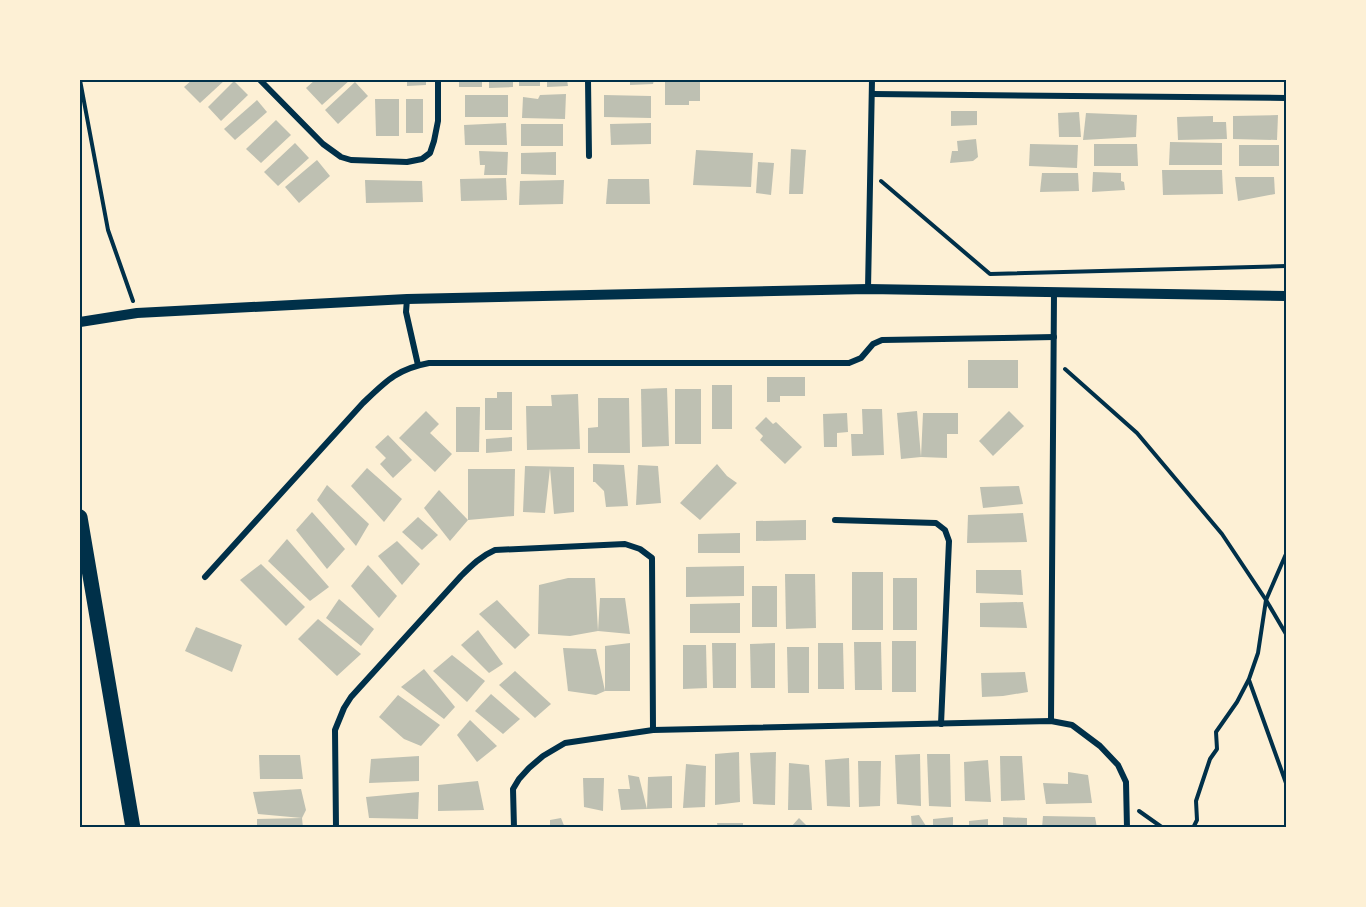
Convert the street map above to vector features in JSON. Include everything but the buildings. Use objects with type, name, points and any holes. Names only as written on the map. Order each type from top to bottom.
[{"type":"main road","points":[[80,517],[133,828]]},
{"type":"street","points":[[260,80],[323,144],[341,157],[351,160],[407,162],[422,159],[430,153],[438,122],[438,80]]},
{"type":"street","points":[[588,80],[589,156]]},
{"type":"street","points":[[868,289],[872,80]]},
{"type":"street","points":[[873,94],[1287,98]]},
{"type":"street","points":[[80,322],[137,313],[407,298],[868,289],[1287,296]]},
{"type":"street","points":[[1051,721],[1054,293]]},
{"type":"street","points":[[407,298],[406,312],[418,365]]},
{"type":"street","points":[[205,577],[363,403],[387,380],[405,369],[418,365],[429,363],[849,363],[861,358],[873,344],[882,340],[1054,337]]},
{"type":"street","points":[[835,520],[936,523],[945,530],[950,541],[942,724]]},
{"type":"street","points":[[336,828],[335,730],[344,708],[351,697],[461,576],[484,555],[495,550],[625,544],[640,549],[652,558],[653,730]]},
{"type":"street","points":[[514,828],[513,789],[529,768],[564,743],[653,730],[1051,721],[1072,725],[1100,746],[1118,765],[1126,782],[1127,828]]},
{"type":"path","points":[[80,80],[108,230],[137,313]]},
{"type":"path","points":[[871,173],[990,274],[1287,266]]},
{"type":"path","points":[[1054,359],[1137,433],[1222,534],[1287,634]]},
{"type":"path","points":[[1193,828],[1197,820],[1197,801],[1210,759],[1217,749],[1216,732],[1237,702],[1249,679],[1258,653],[1266,600],[1287,554]]},
{"type":"path","points":[[1249,679],[1287,783]]},
{"type":"path","points":[[1127,803],[1163,828]]}]
